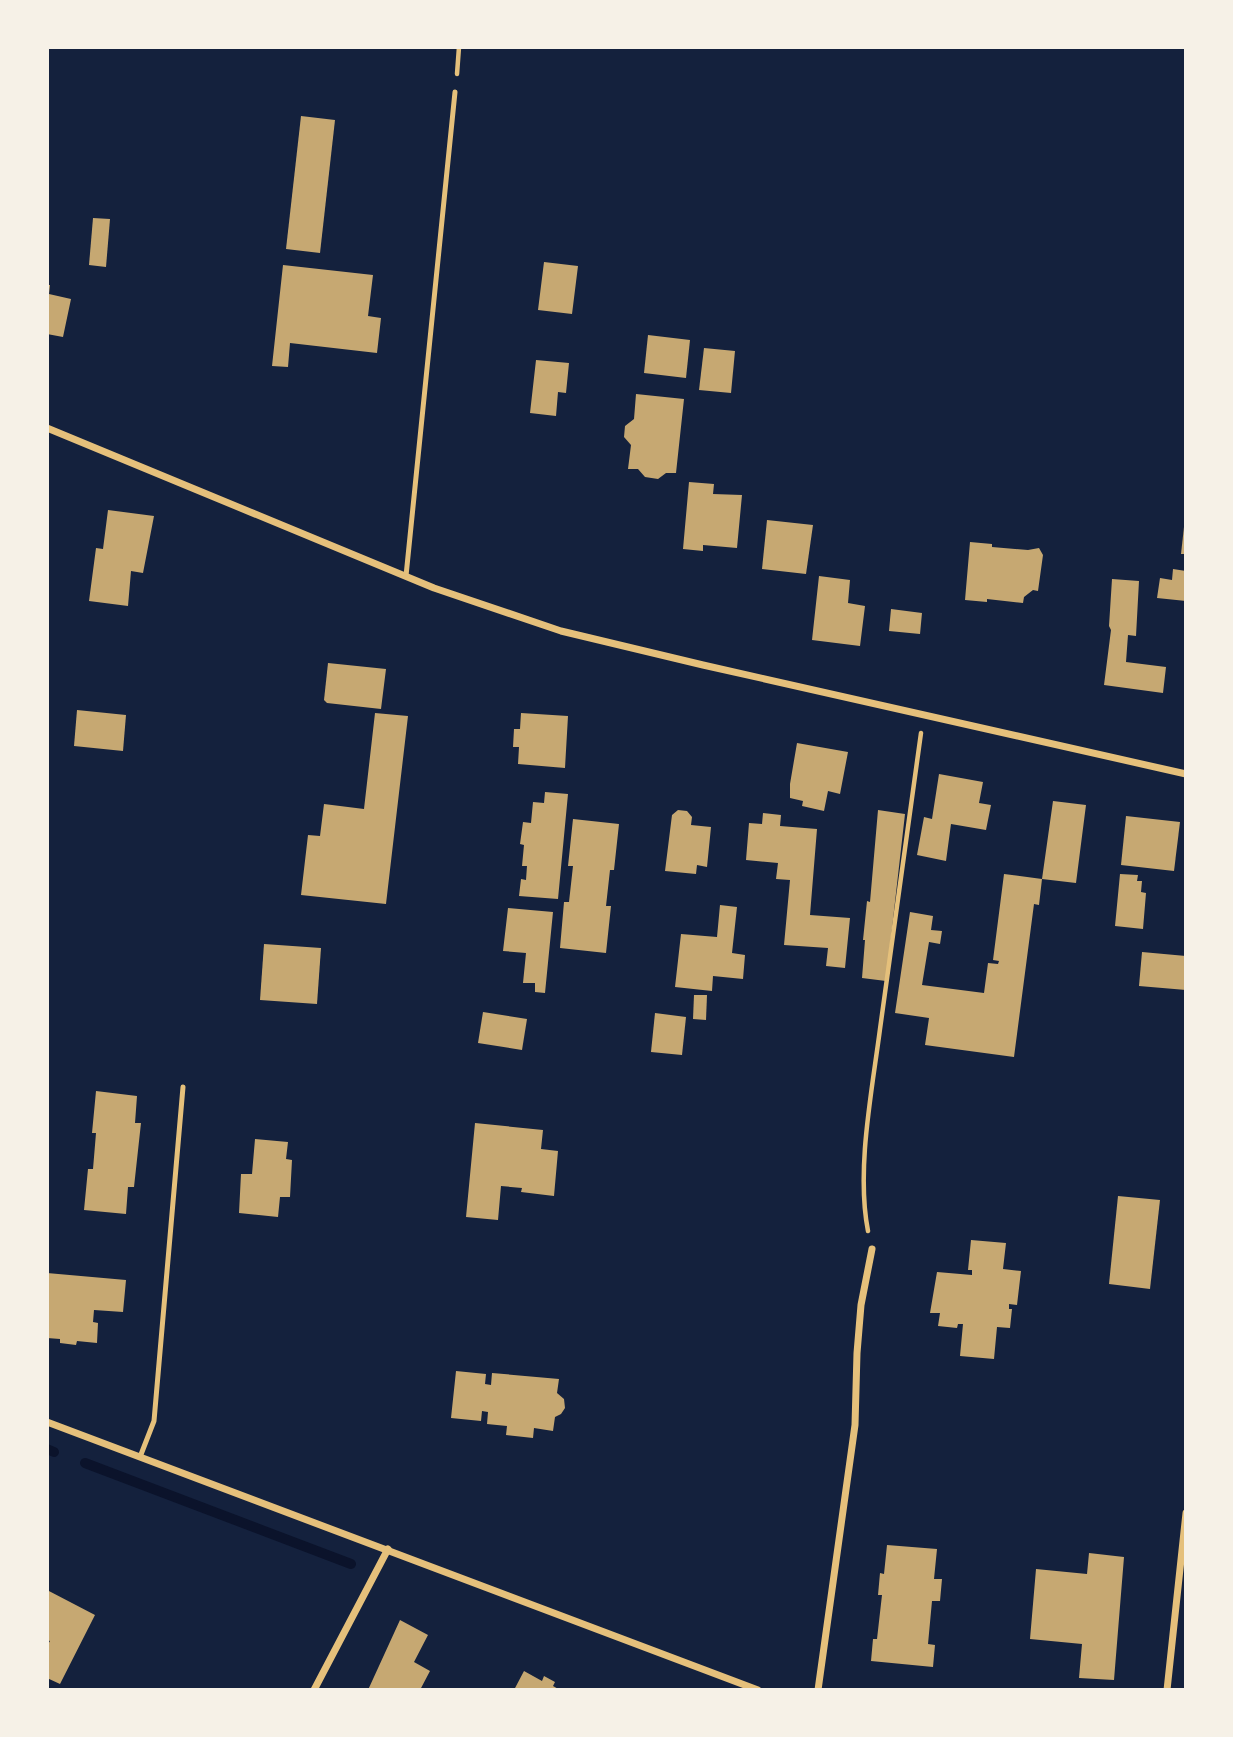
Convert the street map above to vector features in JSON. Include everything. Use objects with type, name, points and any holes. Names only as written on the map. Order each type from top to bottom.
[{"type":"street","points":[[47,428],[434,588],[561,631],[703,666],[1186,774]]},
{"type":"street","points":[[818,1690],[855,1425],[861,1305],[872,1249]]},
{"type":"street","points":[[47,1422],[758,1690]]},
{"type":"street","points":[[1167,1690],[1186,1513]]},
{"type":"street","points":[[314,1690],[388,1549]]},
{"type":"lane","points":[[406,576],[455,92]]},
{"type":"lane","points":[[140,1457],[154,1421],[183,1087]]},
{"type":"path","points":[[455,92],[459,47]]},
{"type":"path","points":[[872,1249],[864,1213],[864,1171],[874,1072],[923,714]]},
{"type":"building","points":[[301,116],[335,120],[320,253],[286,249]]},
{"type":"building","points":[[93,218],[110,219],[106,267],[89,265]]},
{"type":"building","points":[[544,262],[578,266],[572,314],[538,310]]},
{"type":"building","points":[[283,265],[373,275],[368,316],[381,318],[377,353],[290,343],[288,367],[272,366]]},
{"type":"building","points":[[47,285],[50,285],[49,294],[71,299],[63,337],[47,334]]},
{"type":"building","points":[[648,335],[690,340],[686,378],[644,373]]},
{"type":"building","points":[[704,348],[735,351],[731,393],[699,390]]},
{"type":"building","points":[[536,360],[569,363],[566,393],[558,392],[556,416],[530,413]]},
{"type":"building","points":[[636,394],[684,399],[676,473],[666,473],[658,479],[645,477],[638,469],[628,469],[631,445],[624,437],[625,426],[634,419]]},
{"type":"building","points":[[689,482],[714,484],[713,494],[742,495],[737,548],[703,545],[703,551],[683,549]]},
{"type":"building","points":[[108,510],[154,516],[143,573],[131,571],[128,606],[89,601],[96,548],[103,549]]},
{"type":"building","points":[[767,520],[813,525],[806,574],[762,569]]},
{"type":"building","points":[[1184,527],[1186,554],[1181,554]]},
{"type":"building","points":[[970,542],[992,544],[992,547],[1028,550],[1039,548],[1043,555],[1038,591],[1033,590],[1024,597],[1023,603],[987,599],[987,602],[965,600]]},
{"type":"building","points":[[1173,569],[1186,571],[1186,601],[1157,598],[1160,578],[1172,580]]},
{"type":"building","points":[[819,576],[850,580],[848,603],[865,606],[860,646],[812,640]]},
{"type":"building","points":[[1112,579],[1139,581],[1136,636],[1128,635],[1126,662],[1166,667],[1163,693],[1104,685],[1111,630]]},
{"type":"building","points":[[891,609],[922,613],[920,634],[889,631]]},
{"type":"building","points":[[328,663],[386,669],[381,709],[327,703],[324,700]]},
{"type":"building","points":[[77,710],[126,715],[123,751],[74,746]]},
{"type":"building","points":[[375,713],[408,716],[386,904],[301,895],[308,835],[320,836],[324,804],[364,809]]},
{"type":"building","points":[[521,713],[568,716],[565,768],[518,764],[519,747],[513,747],[514,729],[520,729]]},
{"type":"building","points":[[797,743],[848,752],[840,794],[828,791],[824,811],[802,806],[803,801],[790,798]]},
{"type":"building","points":[[939,774],[983,782],[979,803],[991,805],[986,830],[951,824],[946,861],[917,855],[924,817],[932,819]]},
{"type":"building","points":[[545,792],[568,794],[558,899],[519,896],[521,879],[526,880],[527,866],[522,866],[524,845],[520,844],[523,822],[531,823],[533,802],[544,803]]},
{"type":"building","points":[[1053,801],[1086,805],[1076,883],[1042,879]]},
{"type":"building","points":[[678,810],[687,811],[692,817],[691,825],[711,827],[707,867],[697,865],[696,874],[665,871],[672,815]]},
{"type":"building","points":[[878,810],[905,814],[886,981],[862,978],[863,940],[867,901],[870,902]]},
{"type":"building","points":[[763,813],[781,815],[780,826],[817,829],[810,915],[850,918],[845,968],[826,966],[828,948],[784,945],[790,880],[776,879],[778,863],[746,860],[749,823],[762,824]]},
{"type":"building","points":[[1126,816],[1180,822],[1174,871],[1121,865]]},
{"type":"building","points":[[573,819],[619,824],[614,870],[610,870],[606,906],[611,906],[606,953],[560,948],[564,902],[569,902],[573,866],[568,866]]},
{"type":"building","points":[[1004,874],[1042,879],[1039,905],[1034,904],[1014,1057],[925,1045],[929,1018],[895,1013],[910,912],[933,916],[931,930],[942,931],[940,944],[929,942],[922,985],[984,993],[988,963],[998,964],[999,961],[993,960]]},
{"type":"building","points":[[1120,874],[1138,875],[1137,881],[1142,881],[1141,892],[1146,893],[1143,929],[1115,926]]},
{"type":"building","points":[[720,905],[737,907],[732,953],[745,955],[743,979],[713,976],[712,991],[675,987],[681,934],[717,937]]},
{"type":"building","points":[[508,908],[553,912],[545,993],[535,992],[535,983],[523,983],[526,953],[503,951]]},
{"type":"building","points":[[264,944],[321,948],[317,1004],[260,1000]]},
{"type":"building","points":[[1142,952],[1186,956],[1186,990],[1139,986]]},
{"type":"building","points":[[694,995],[707,995],[706,1020],[693,1019]]},
{"type":"building","points":[[483,1012],[527,1019],[522,1050],[478,1043]]},
{"type":"building","points":[[655,1013],[686,1017],[682,1055],[651,1052]]},
{"type":"building","points":[[96,1091],[137,1096],[135,1123],[141,1123],[134,1187],[128,1187],[126,1214],[84,1210],[88,1169],[93,1169],[96,1133],[92,1133]]},
{"type":"building","points":[[475,1123],[543,1130],[541,1149],[558,1151],[554,1196],[521,1192],[522,1188],[501,1186],[498,1220],[466,1217]]},
{"type":"building","points":[[255,1139],[288,1142],[286,1159],[292,1160],[290,1197],[280,1197],[278,1217],[239,1213],[241,1174],[252,1174]]},
{"type":"building","points":[[1118,1196],[1160,1200],[1150,1289],[1109,1284]]},
{"type":"building","points":[[971,1240],[1006,1243],[1003,1269],[1021,1271],[1017,1305],[1009,1304],[1009,1309],[1012,1309],[1010,1328],[997,1327],[994,1359],[960,1356],[963,1324],[958,1324],[957,1328],[938,1326],[940,1313],[930,1313],[937,1272],[972,1275],[972,1270],[968,1270]]},
{"type":"building","points":[[47,1273],[126,1280],[123,1312],[94,1310],[93,1322],[98,1323],[97,1343],[77,1341],[76,1345],[47,1338]]},
{"type":"building","points":[[456,1371],[486,1374],[485,1384],[491,1385],[492,1373],[559,1379],[557,1393],[564,1399],[565,1408],[555,1417],[553,1431],[534,1428],[533,1438],[506,1435],[507,1426],[487,1424],[488,1412],[482,1411],[481,1421],[451,1418]]},
{"type":"building","points":[[887,1545],[937,1549],[934,1579],[942,1579],[940,1601],[932,1601],[928,1644],[935,1645],[933,1667],[871,1661],[873,1639],[877,1639],[882,1595],[878,1595],[880,1573],[884,1574]]},
{"type":"building","points":[[1089,1553],[1124,1557],[1114,1680],[1079,1678],[1082,1644],[1030,1639],[1036,1569],[1087,1574]]},
{"type":"building","points":[[47,1590],[95,1615],[60,1684],[47,1678],[47,1646],[50,1641],[47,1640]]},
{"type":"building","points":[[400,1620],[428,1635],[414,1662],[430,1671],[420,1690],[368,1690]]},
{"type":"building","points":[[524,1671],[542,1681],[544,1676],[555,1682],[553,1686],[560,1690],[514,1690]]},
{"type":"waterway","points":[[47,1449],[54,1452]]},
{"type":"waterway","points":[[85,1463],[351,1564]]}]
